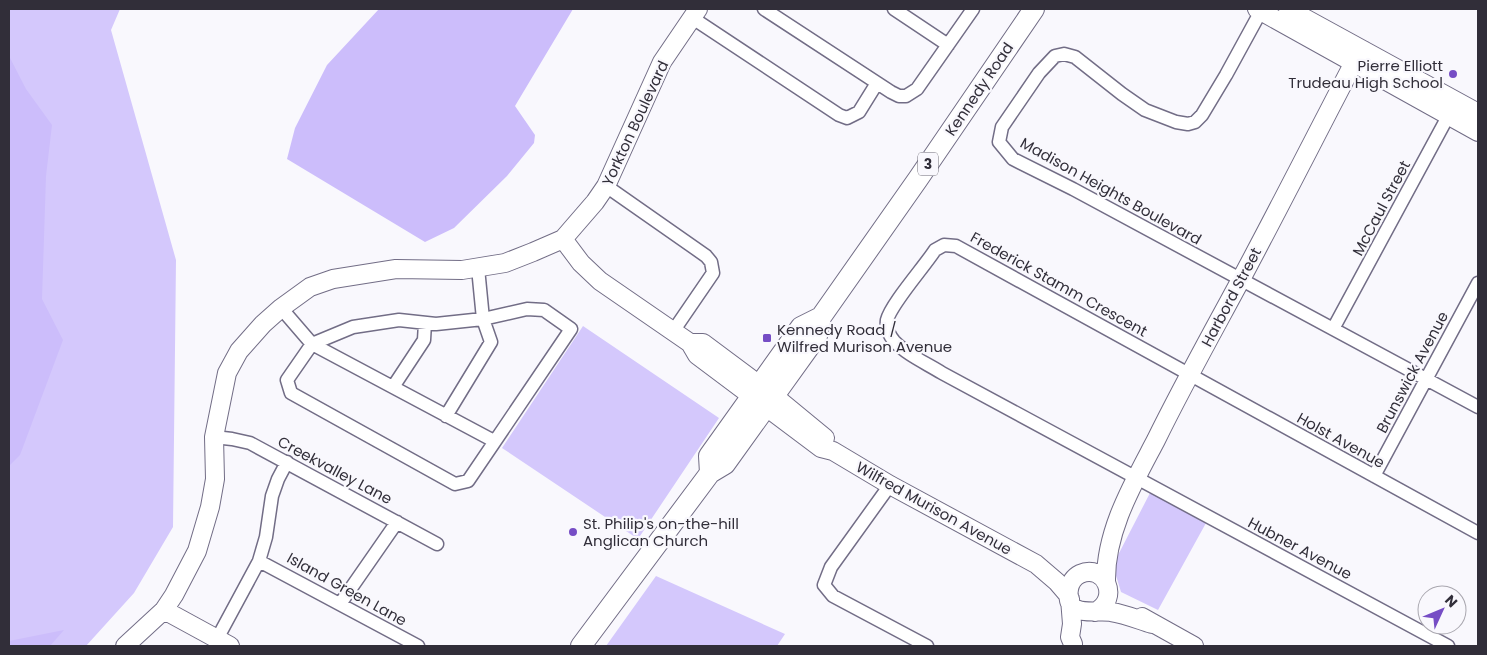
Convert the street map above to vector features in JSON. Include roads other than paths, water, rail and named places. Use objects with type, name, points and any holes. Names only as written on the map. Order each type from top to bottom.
[{"type":"main road","name":"Kennedy Road","points":[[581,646],[710,473],[709,456],[817,336],[821,317],[1034,9]]},
{"type":"street","points":[[764,9],[899,96],[906,96],[917,89],[973,9]]},
{"type":"street","points":[[894,9],[948,45]]},
{"type":"street","points":[[1288,9],[1359,57]]},
{"type":"street","points":[[1259,10],[1359,57],[1452,109],[1478,132]]},
{"type":"street","name":"Madison Heights Boulevard","points":[[1259,10],[1226,75],[1202,115],[1194,122],[1188,124],[1176,122],[1145,110],[1075,57],[1064,54],[1055,56],[1039,73],[1002,126],[999,142],[1013,159],[1082,194],[1478,407]]},
{"type":"street","points":[[695,13],[839,115],[847,118],[859,112],[877,83]]},
{"type":"street","name":"Yorkton Boulevard","points":[[126,646],[164,610],[190,566],[207,522],[215,479],[214,437],[227,373],[239,351],[263,324],[310,287],[333,279],[396,269],[462,270],[478,268],[505,263],[563,239],[595,202],[606,186],[662,62],[695,13]]},
{"type":"street","name":"Harbord Street","points":[[1083,574],[1112,534],[1137,478],[1190,374],[1359,57]]},
{"type":"street","points":[[1452,109],[1478,113]]},
{"type":"street","name":"McCaul Street","points":[[1333,329],[1452,109]]},
{"type":"street","points":[[606,186],[706,256],[710,262],[713,273],[674,330]]},
{"type":"street","name":"Wilfred Murison Avenue","points":[[563,239],[581,263],[600,281],[674,330],[690,343],[703,344],[820,448],[833,451],[890,485],[1036,564],[1057,582],[1069,598]]},
{"type":"street","name":"Frederick Stamm Crescent","points":[[1137,478],[910,354],[895,342],[887,330],[887,320],[893,307],[935,250],[940,246],[950,244],[1190,374]]},
{"type":"street","points":[[446,416],[490,342],[483,319],[478,268]]},
{"type":"street","name":"Brunswick Avenue","points":[[1374,476],[1478,283]]},
{"type":"street","points":[[281,308],[312,344],[494,441]]},
{"type":"street","points":[[527,309],[544,310],[571,329],[468,481],[455,484],[291,394],[287,380],[312,344],[353,327],[399,320],[425,323],[436,324],[483,319],[527,309]]},
{"type":"street","points":[[393,387],[424,340],[425,323]]},
{"type":"street","name":"Holst Avenue","points":[[1190,374],[1478,532]]},
{"type":"street","name":"Creekvalley Lane","points":[[214,437],[250,443],[437,544]]},
{"type":"street","points":[[164,610],[223,643],[259,562],[266,537],[272,496],[287,462]]},
{"type":"street","name":"Hubner Avenue","points":[[1137,478],[1448,646]]},
{"type":"street","points":[[890,485],[831,567],[824,585],[832,596],[927,646]]},
{"type":"street","points":[[340,604],[397,522]]},
{"type":"street","name":"Harbord Street","points":[[1107,586],[1106,563],[1112,534]]},
{"type":"street","name":"Island Green Lane","points":[[259,562],[418,646]]},
{"type":"street","name":"Wilfred Murison Avenue","points":[[1036,564],[1050,566],[1066,573],[1083,574]]},
{"type":"street","points":[[1073,645],[1070,637],[1072,624],[1069,598],[1070,585],[1083,574],[1097,574],[1122,603],[1152,624],[1194,646]]},
{"type":"street","points":[[1073,645],[1093,612],[1105,605],[1109,595],[1107,586]]},
{"type":"street","points":[[1069,598],[1076,608],[1081,611],[1111,612],[1152,624]]},
{"type":"place","name":"Pierre Elliott Trudeau High School","points":[[1453,74]]},
{"type":"place","name":"Kennedy Road / Wilfred Murison Avenue","points":[[767,338]]},
{"type":"place","name":"St. Philip's on-the-hill Anglican Church","points":[[573,532]]}]
